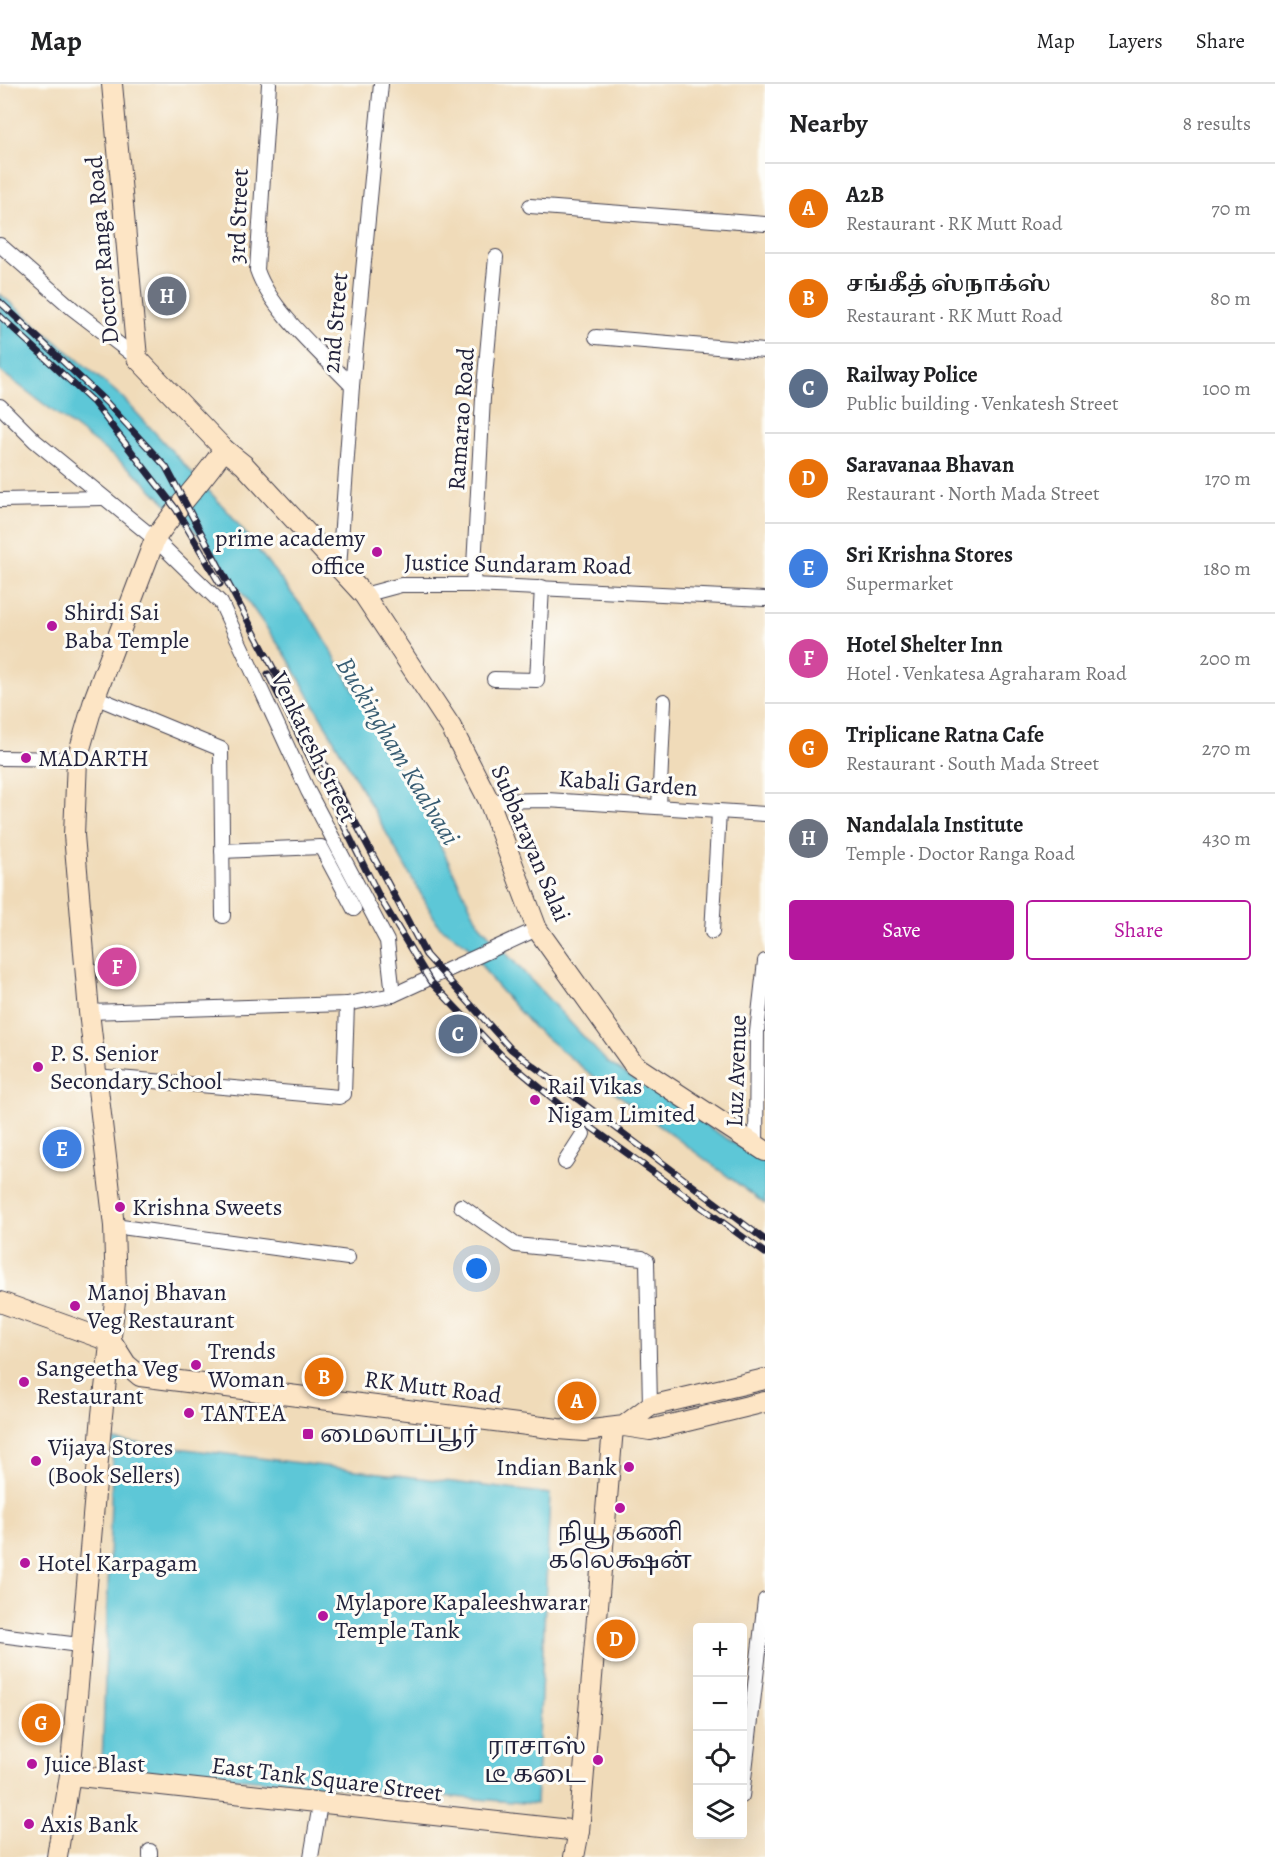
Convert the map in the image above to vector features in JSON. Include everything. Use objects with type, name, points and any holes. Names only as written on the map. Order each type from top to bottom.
[{"type":"street","name":"Doctor Ranga Road","points":[[112,84],[137,358],[225,449]]},
{"type":"street","name":"3rd Street","points":[[269,84],[257,270],[261,284],[286,316],[352,386]]},
{"type":"street","name":"2nd Street","points":[[339,568],[352,386],[381,84]]},
{"type":"street","points":[[530,206],[765,224]]},
{"type":"street","points":[[0,246],[73,309],[137,358]]},
{"type":"street","name":"Ramarao Road","points":[[473,585],[483,398],[496,257]]},
{"type":"street","points":[[596,337],[765,351]]},
{"type":"street","name":"Venkatesh Street","points":[[0,406],[35,441],[155,539],[221,603],[308,791],[387,941],[399,993]]},
{"type":"street","points":[[57,1857],[70,1775],[102,1415],[116,1292],[114,1226],[89,1012],[74,835],[77,759],[94,696],[155,539],[168,519],[207,475],[225,449],[244,465],[364,594]]},
{"type":"street","points":[[0,500],[103,498]]},
{"type":"street","name":"Justice Sundaram Road","points":[[364,594],[401,585],[473,585],[765,599]]},
{"type":"street","points":[[494,679],[537,680],[542,587]]},
{"type":"street","name":"Subbarayan Salai","points":[[364,594],[451,726],[489,801],[529,932],[634,1065],[761,1148]]},
{"type":"street","points":[[94,696],[221,749],[223,916]]},
{"type":"street","points":[[659,807],[664,701]]},
{"type":"street","points":[[0,758],[77,759]]},
{"type":"street","name":"Kabali Garden","points":[[489,801],[547,800],[765,814]]},
{"type":"street","points":[[712,932],[719,812]]},
{"type":"street","points":[[222,851],[321,847],[354,909]]},
{"type":"street","points":[[89,1012],[347,1004],[399,993],[529,932]]},
{"type":"street","name":"Luz Avenue","points":[[761,1148],[761,1032],[765,961]]},
{"type":"street","points":[[96,1076],[339,1097],[344,1094],[347,1004]]},
{"type":"street","points":[[565,1162],[583,1134]]},
{"type":"street","points":[[461,1206],[516,1245],[642,1258],[647,1261],[650,1406]]},
{"type":"street","points":[[114,1226],[348,1258]]},
{"type":"street","points":[[0,1302],[112,1342]]},
{"type":"street","name":"RK Mutt Road","points":[[112,1342],[126,1364],[140,1376],[558,1429],[618,1427],[650,1430],[765,1402]]},
{"type":"street","points":[[574,1857],[579,1831],[618,1427],[650,1406],[765,1379]]},
{"type":"street","points":[[743,1785],[765,1600]]},
{"type":"street","points":[[0,1635],[80,1646]]},
{"type":"street","name":"East Tank Square Street","points":[[70,1775],[579,1831]]},
{"type":"street","points":[[310,1857],[320,1804]]},
{"type":"water","points":[[0,294],[122,397],[231,515],[317,626],[424,812],[479,924],[607,1062],[765,1163],[765,1204],[589,1073],[533,1027],[494,983],[467,945],[439,926],[287,657],[207,543],[134,472],[0,371]]},
{"type":"water","points":[[113,1440],[550,1494],[536,1804],[102,1767]]},
{"type":"railway","points":[[0,302],[107,403],[166,467],[426,955],[511,1049],[765,1240]]},
{"type":"railway","points":[[0,316],[94,403],[176,509],[220,584]]},
{"type":"railway","points":[[268,674],[380,898],[430,981],[502,1056],[563,1107],[765,1253]]},
{"type":"place","name":"Nandalala Institute","points":[[167,296]]},
{"type":"place","name":"prime academy office","points":[[377,552]]},
{"type":"place","name":"Shirdi Sai Baba Temple","points":[[52,626]]},
{"type":"place","name":"MADARTH","points":[[26,758]]},
{"type":"place","name":"Hotel Shelter Inn","points":[[117,967]]},
{"type":"place","name":"Railway Police","points":[[458,1034]]},
{"type":"place","name":"P. S. Senior Secondary School","points":[[38,1067]]},
{"type":"place","name":"Rail Vikas Nigam Limited","points":[[535,1100]]},
{"type":"place","name":"Sri Krishna Stores","points":[[62,1149]]},
{"type":"place","name":"Krishna Sweets","points":[[120,1207]]},
{"type":"place","name":"Manoj Bhavan Veg Restaurant","points":[[75,1306]]},
{"type":"place","name":"Trends Woman","points":[[196,1365]]},
{"type":"place","name":"சங்கீத் ஸ்நாக்ஸ்","points":[[324,1377]]},
{"type":"place","name":"Sangeetha Veg Restaurant","points":[[24,1382]]},
{"type":"place","name":"A2B","points":[[577,1401]]},
{"type":"place","name":"TANTEA","points":[[189,1413]]},
{"type":"place","name":"மைலாப்பூர்","points":[[308,1434]]},
{"type":"place","name":"Vijaya Stores (Book Sellers)","points":[[36,1461]]},
{"type":"place","name":"Indian Bank","points":[[629,1467]]},
{"type":"place","name":"நியூ கணி கலெக்ஷன்","points":[[620,1508]]},
{"type":"place","name":"Hotel Karpagam","points":[[25,1563]]},
{"type":"place","name":"Mylapore Kapaleeshwarar Temple Tank","points":[[323,1616]]},
{"type":"place","name":"Saravanaa Bhavan","points":[[616,1639]]},
{"type":"place","name":"Triplicane Ratna Cafe","points":[[41,1723]]},
{"type":"place","name":"ராசாஸ் டீ கடை","points":[[598,1760]]},
{"type":"place","name":"Juice Blast","points":[[32,1764]]},
{"type":"place","name":"Axis Bank","points":[[29,1824]]},
{"type":"water label","name":"Buckingham Kaalvaai","points":[[398,751]]}]
